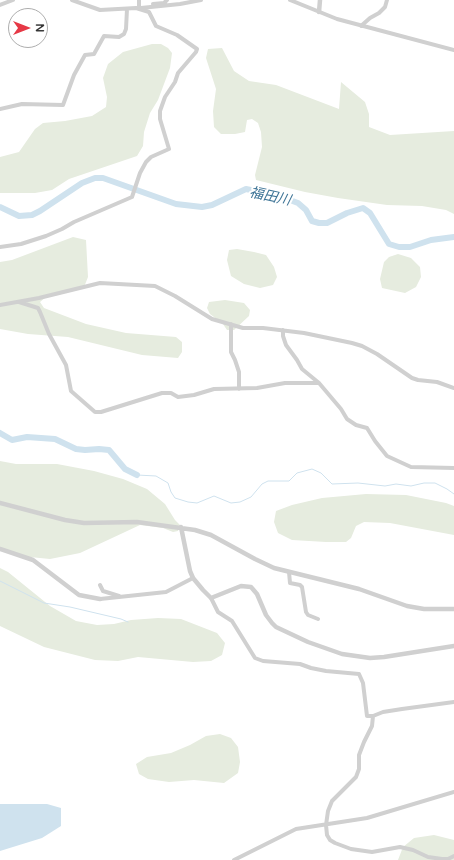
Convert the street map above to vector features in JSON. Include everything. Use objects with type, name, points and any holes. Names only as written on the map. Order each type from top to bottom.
[{"type":"street","points":[[0,5],[13,0]]},
{"type":"street","points":[[72,0],[100,10],[141,8],[201,0]]},
{"type":"street","points":[[140,0],[141,8]]},
{"type":"street","points":[[141,8],[144,5],[164,3],[167,0]]},
{"type":"street","points":[[290,0],[337,19],[454,50]]},
{"type":"street","points":[[319,12],[320,0]]},
{"type":"street","points":[[361,26],[370,18],[379,13],[385,7],[387,0]]},
{"type":"street","points":[[0,247],[21,244],[46,236],[132,197],[140,173],[146,162],[151,157],[169,149],[160,118],[160,111],[165,97],[175,82],[178,73],[197,49],[177,35],[156,26],[149,12],[141,8]]},
{"type":"street","points":[[0,109],[22,104],[63,105],[74,75],[86,55],[94,54],[104,36],[119,37],[124,34],[128,9]]},
{"type":"street","points":[[0,305],[100,283],[154,286],[175,296],[212,319],[243,328],[304,332],[362,346],[377,354],[412,378],[437,382],[454,388]]},
{"type":"street","points":[[19,302],[38,308],[51,339],[66,365],[71,391],[95,412],[101,412],[162,393],[171,393],[178,397],[194,395],[214,389],[257,388],[285,383],[319,383]]},
{"type":"street","points":[[231,324],[231,352],[239,372],[239,389]]},
{"type":"street","points":[[283,330],[286,345],[298,360],[302,369],[319,383],[348,418],[356,425],[367,428],[387,456],[411,466],[454,468]]},
{"type":"street","points":[[0,503],[65,520],[84,523],[118,521],[137,522],[195,530],[211,535],[263,563],[289,572],[359,589],[407,606],[424,609],[454,609]]},
{"type":"street","points":[[181,527],[193,578],[211,598],[218,612],[232,621],[255,658],[263,661],[300,664],[326,671],[359,674],[363,683],[367,716],[373,716],[383,712],[454,702]]},
{"type":"street","points":[[0,549],[33,560],[80,595],[100,599],[166,592],[193,578]]},
{"type":"street","points":[[289,572],[289,582],[302,587],[306,612],[308,615],[318,619]]},
{"type":"street","points":[[100,585],[103,591],[121,597]]},
{"type":"street","points":[[211,598],[241,586],[251,587],[257,594],[266,615],[276,627],[308,642],[342,654],[360,658],[384,657],[454,646]]},
{"type":"street","points":[[373,716],[372,726],[359,755],[360,769],[356,777],[332,801],[328,811],[326,825],[327,835],[330,840],[351,849],[372,852],[400,847],[414,850],[428,857],[448,859],[454,856]]},
{"type":"street","points":[[234,860],[296,829],[367,818],[454,792]]},
{"type":"shaded area","points":[[152,44],[161,44],[168,48],[172,53],[170,68],[158,100],[150,113],[144,132],[143,146],[137,156],[69,179],[52,190],[35,193],[0,193],[0,157],[19,152],[35,129],[43,123],[92,116],[106,107],[107,97],[103,78],[108,64],[123,52]]},
{"type":"shaded area","points":[[222,48],[234,71],[249,81],[276,85],[339,109],[341,82],[365,102],[369,114],[369,127],[390,135],[454,131],[454,214],[446,210],[422,206],[387,205],[338,198],[305,192],[256,180],[255,175],[262,147],[261,132],[258,123],[252,119],[247,120],[245,132],[235,134],[221,134],[214,127],[213,111],[216,89],[206,58],[208,49]]},
{"type":"shaded area","points":[[73,237],[86,240],[88,277],[84,287],[46,297],[40,302],[44,308],[86,324],[126,333],[176,337],[182,342],[182,352],[178,358],[142,355],[68,337],[28,334],[0,329],[0,262],[12,260]]},
{"type":"shaded area","points":[[237,249],[266,255],[274,267],[277,277],[273,285],[260,288],[244,284],[231,276],[227,260],[229,250]]},
{"type":"shaded area","points":[[398,254],[411,258],[420,267],[421,277],[416,287],[405,293],[382,288],[380,279],[384,262],[389,257]]},
{"type":"shaded area","points":[[225,300],[244,303],[250,310],[249,316],[234,330],[227,330],[223,324],[210,314],[207,308],[209,302]]},
{"type":"shaded area","points":[[0,461],[16,464],[57,464],[94,471],[123,479],[147,489],[165,504],[180,525],[178,531],[173,532],[163,528],[140,525],[80,553],[50,559],[20,556],[0,548]]},
{"type":"shaded area","points":[[366,494],[406,495],[454,506],[454,535],[390,523],[364,522],[356,526],[351,538],[346,542],[292,540],[278,533],[274,522],[276,511],[292,505],[322,498]]},
{"type":"shaded area","points":[[0,568],[8,572],[50,606],[76,621],[97,625],[158,618],[181,619],[217,633],[225,643],[222,655],[211,661],[193,662],[138,657],[118,661],[95,660],[44,647],[0,626]]},
{"type":"shaded area","points":[[220,734],[231,738],[238,747],[240,762],[238,773],[224,783],[194,780],[169,782],[148,779],[139,774],[136,764],[147,757],[171,753],[206,736]]},
{"type":"shaded area","points":[[434,835],[454,840],[454,860],[398,860],[403,847],[414,838]]},
{"type":"water","points":[[0,804],[47,804],[61,808],[61,826],[42,838],[0,851]]},
{"type":"waterway","name":"福田川","points":[[0,207],[19,216],[32,215],[82,183],[95,178],[103,178],[176,204],[202,207],[212,205],[246,189],[279,196],[298,203],[306,210],[312,221],[319,223],[327,223],[347,213],[363,208],[370,213],[389,244],[399,247],[410,247],[431,240],[454,237]]},
{"type":"waterway","points":[[0,433],[12,440],[27,437],[55,439],[76,449],[109,450],[125,469],[137,475]]},
{"type":"waterway","points":[[137,475],[156,476],[168,483],[175,498],[197,503],[214,496],[231,503],[240,502],[251,497],[262,484],[268,481],[289,481],[297,473],[312,469],[321,473],[332,484],[358,483],[385,486],[396,484],[411,486],[424,483],[435,483],[454,494]]},
{"type":"waterway","points":[[0,581],[44,603],[70,607],[128,622]]}]
